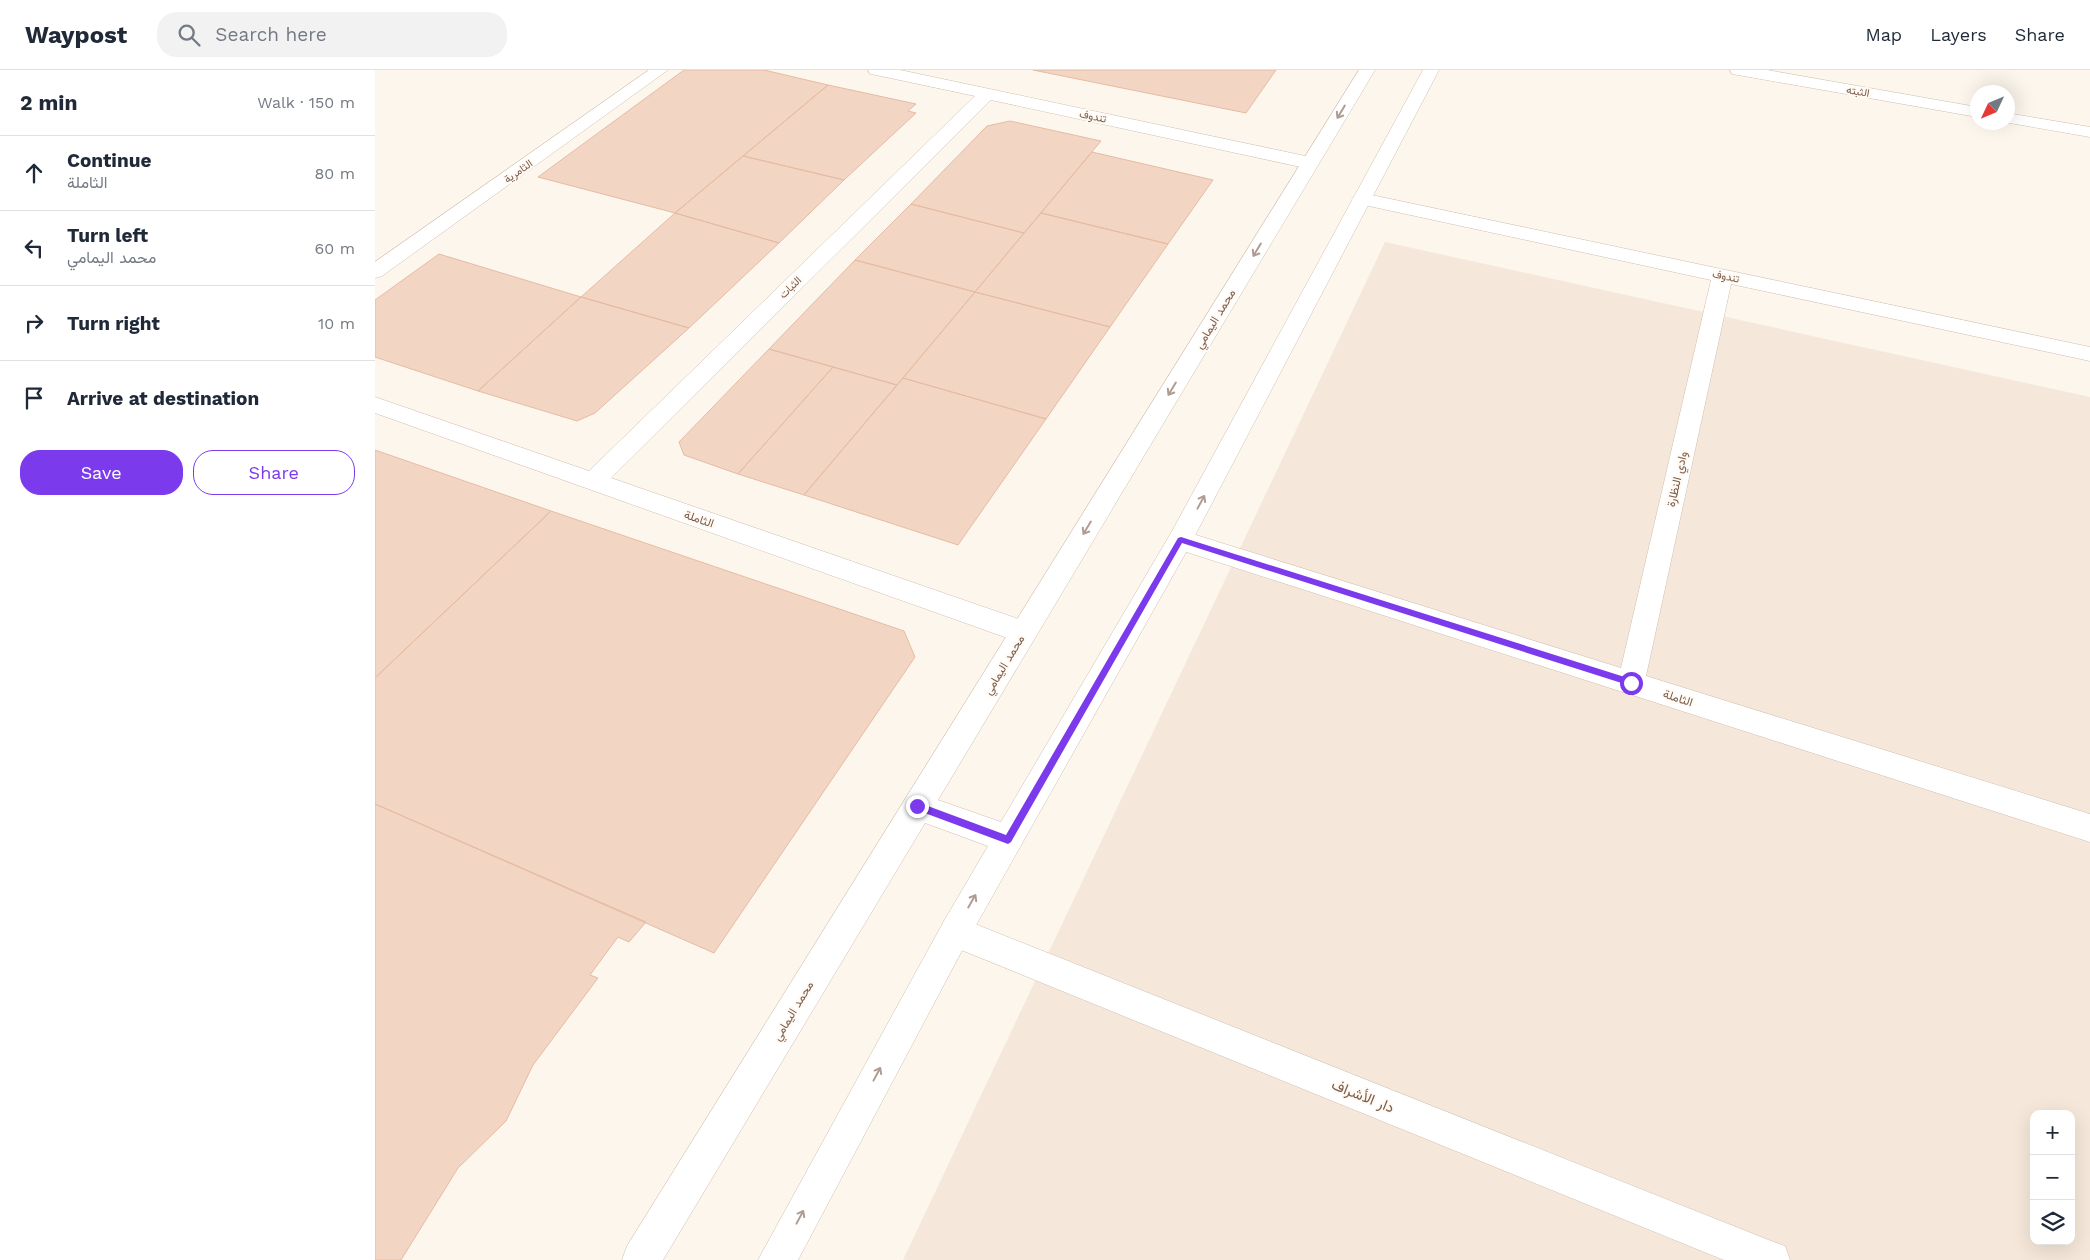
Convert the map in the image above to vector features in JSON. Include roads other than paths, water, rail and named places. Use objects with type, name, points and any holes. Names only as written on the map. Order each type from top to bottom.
[{"type":"street","name":"الثامرية","points":[[375,272],[660,70]]},
{"type":"street","name":"تندوف","points":[[876,70],[1310,163]]},
{"type":"street","name":"محمد اليمامي","points":[[641,1260],[1367,70]]},
{"type":"street","points":[[777,1260],[955,932],[1181,540],[1431,70]]},
{"type":"street","name":"الثبته","points":[[1738,70],[1970,111]]},
{"type":"street","name":"الثبات","points":[[593,481],[987,94]]},
{"type":"street","points":[[2015,119],[2090,132]]},
{"type":"street","name":"تندوف","points":[[1362,199],[2090,354]]},
{"type":"street","name":"وادي النظارة","points":[[1631,683],[1722,276]]},
{"type":"street","name":"الثاملة","points":[[375,405],[1023,632]]},
{"type":"street","name":"الثاملة","points":[[1181,540],[2090,828]]},
{"type":"street","points":[[917,806],[1008,840]]},
{"type":"street","name":"دار الأشراف","points":[[955,932],[1771,1260]]}]
